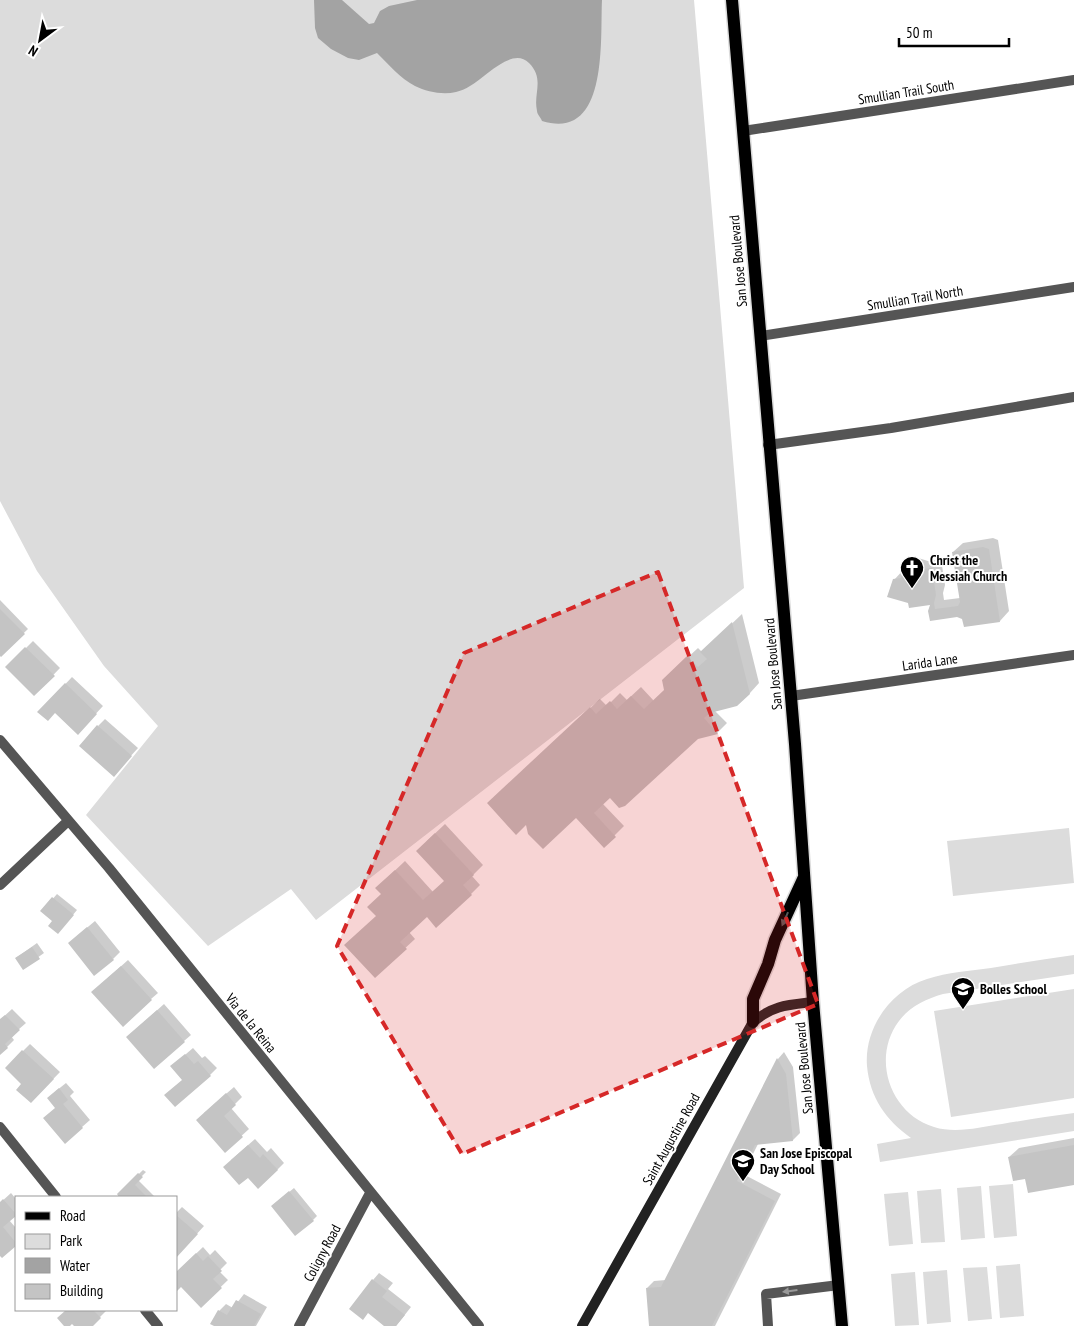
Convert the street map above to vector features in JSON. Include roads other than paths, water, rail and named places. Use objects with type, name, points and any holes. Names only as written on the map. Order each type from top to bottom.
[{"type":"main road","name":"San Jose Boulevard","points":[[732,0],[768,445],[791,696],[813,1002],[842,1326]]},
{"type":"main road","points":[[753,1022],[753,1000],[776,940],[805,875]]},
{"type":"main road","name":"Saint Augustine Road","points":[[582,1326],[753,1022],[766,1012],[784,1006],[813,1002]]},
{"type":"street","name":"Smullian Trail South","points":[[743,131],[1074,80]]},
{"type":"street","name":"Smullian Trail North","points":[[760,336],[1074,287]]},
{"type":"street","points":[[768,445],[891,428],[1074,397]]},
{"type":"street","name":"Larida Lane","points":[[791,696],[1074,655]]},
{"type":"street","name":"Via de la Reina","points":[[0,740],[109,868],[479,1326]]},
{"type":"street","points":[[0,885],[68,821]]},
{"type":"street","points":[[0,1128],[55,1196]]},
{"type":"street","name":"Coligny Road","points":[[299,1326],[370,1193]]},
{"type":"street","points":[[768,1326],[766,1294],[839,1285]]},
{"type":"street","points":[[146,1311],[158,1326]]},
{"type":"water","points":[[314,0],[342,0],[369,24],[374,23],[380,11],[389,6],[417,0],[602,0],[600,61],[590,102],[579,116],[564,123],[542,121],[537,112],[538,80],[534,69],[529,63],[515,58],[499,65],[476,82],[459,91],[440,93],[425,90],[404,79],[377,53],[359,60],[348,58],[331,49],[318,38],[315,28]]},
{"type":"place","name":"Christ the Messiah Church","points":[[912,589]]},
{"type":"place","name":"Bolles School","points":[[963,1010]]},
{"type":"place","name":"San Jose Episcopal Day School","points":[[743,1182]]}]
